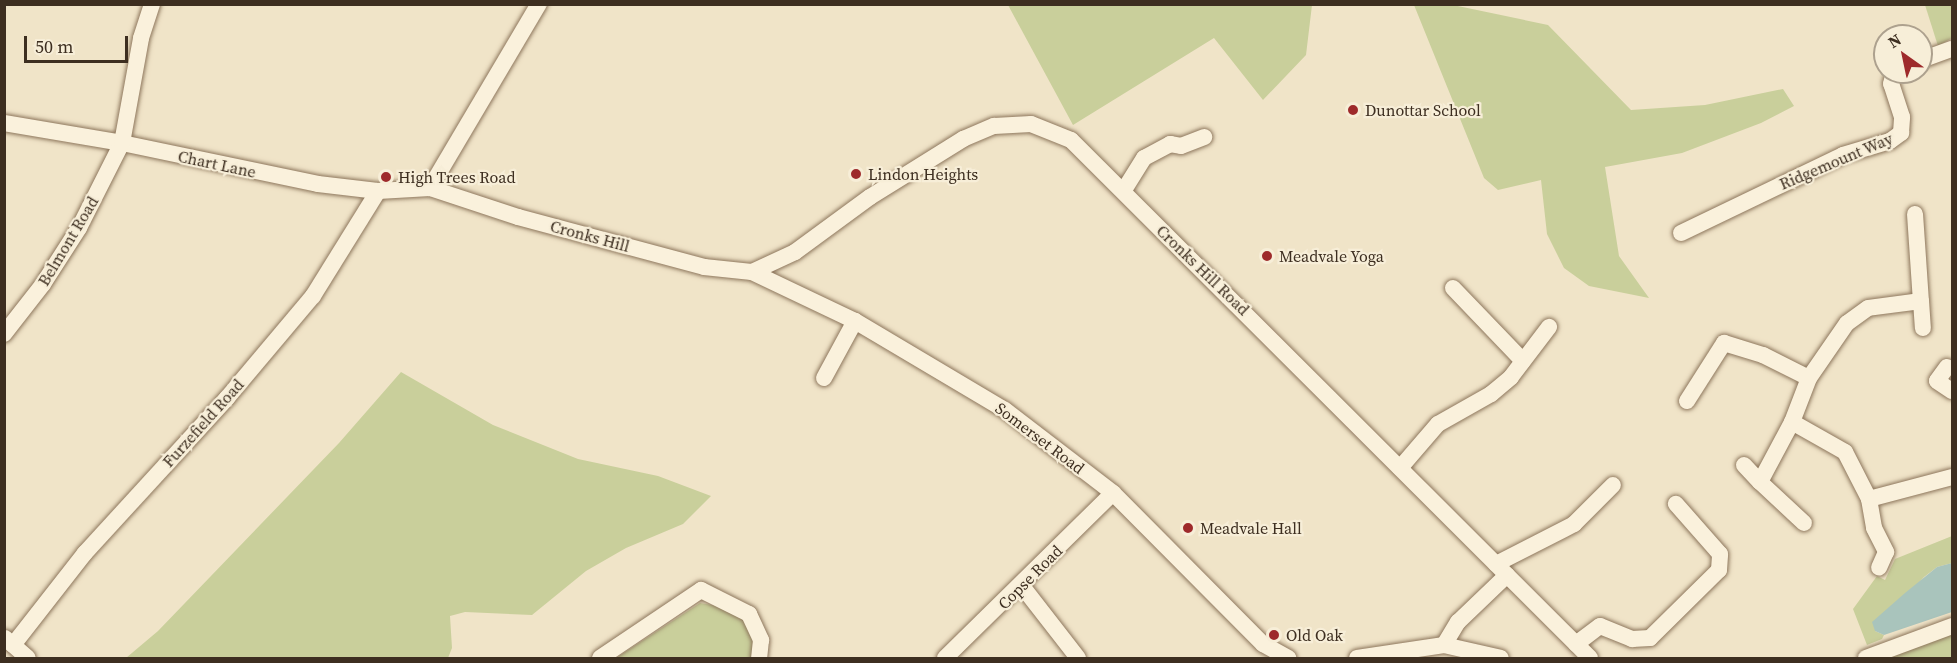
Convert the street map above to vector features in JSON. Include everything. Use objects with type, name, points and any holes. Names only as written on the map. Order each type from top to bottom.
[{"type":"street","name":"Belmont Road","points":[[4,334],[44,284],[79,228],[122,143],[141,38],[152,4]]},
{"type":"street","points":[[430,188],[539,4]]},
{"type":"street","points":[[1933,56],[1952,49]]},
{"type":"street","name":"Ridgemount Way","points":[[1681,233],[1844,155],[1890,141],[1901,133],[1902,117],[1891,84]]},
{"type":"street","name":"Chart Lane","points":[[4,123],[122,143],[273,176],[378,191],[430,188]]},
{"type":"street","name":"Cronks Hill Road","points":[[752,272],[795,252],[870,197],[963,139],[994,126],[1031,124],[1071,140],[1124,190],[1590,658]]},
{"type":"street","points":[[1124,190],[1144,158],[1170,144],[1182,146],[1204,137]]},
{"type":"street","name":"Cronks Hill","points":[[430,188],[518,218],[704,267],[752,272]]},
{"type":"street","name":"Furzefield Road","points":[[9,641],[227,398],[313,296],[378,191]]},
{"type":"street","points":[[1915,214],[1923,328]]},
{"type":"street","name":"Somerset Road","points":[[752,272],[855,321],[1005,410],[1113,494],[1263,644],[1288,658]]},
{"type":"street","points":[[1453,288],[1523,361]]},
{"type":"street","points":[[1760,482],[1792,422],[1809,378],[1835,336],[1857,315],[1883,304],[1921,301]]},
{"type":"street","points":[[824,378],[855,321]]},
{"type":"street","points":[[1400,468],[1438,424],[1491,394],[1523,361],[1549,327]]},
{"type":"street","points":[[1687,401],[1724,343],[1763,356],[1809,378]]},
{"type":"street","points":[[1937,381],[1953,391]]},
{"type":"street","points":[[1792,422],[1845,452],[1869,499],[1874,528],[1886,552],[1879,567]]},
{"type":"street","points":[[1744,465],[1804,523]]},
{"type":"street","points":[[1869,499],[1953,477]]},
{"type":"street","points":[[1444,645],[1458,622],[1502,570],[1574,524],[1613,485]]},
{"type":"street","name":"Copse Road","points":[[945,658],[1022,586],[1113,494]]},
{"type":"street","points":[[1576,644],[1599,626],[1632,639],[1650,638],[1719,570],[1720,554],[1676,504]]},
{"type":"street","points":[[1022,586],[1078,658]]},
{"type":"street","points":[[600,658],[701,590],[750,614],[761,640],[759,658]]},
{"type":"street","points":[[1866,658],[1953,626]]},
{"type":"street","points":[[9,641],[28,658]]},
{"type":"street","points":[[1357,658],[1444,645],[1501,658]]},
{"type":"green space","points":[[1008,5],[1312,5],[1306,55],[1263,100],[1214,38],[1073,125]]},
{"type":"green space","points":[[1414,5],[1453,5],[1548,25],[1631,110],[1705,105],[1783,89],[1794,106],[1761,123],[1682,153],[1605,167],[1619,256],[1649,298],[1589,286],[1564,268],[1547,234],[1541,180],[1498,190],[1484,178]]},
{"type":"green space","points":[[1925,5],[1952,5],[1952,38],[1938,46],[1933,24],[1931,24]]},
{"type":"green space","points":[[401,372],[493,425],[578,459],[658,476],[711,496],[683,524],[626,548],[586,571],[532,615],[465,612],[450,616],[452,648],[448,658],[126,658],[158,631],[339,443]]},
{"type":"green space","points":[[1952,536],[1952,563],[1937,567],[1924,577],[1875,631],[1884,635],[1882,639],[1867,645],[1853,609],[1877,576],[1885,580],[1895,559]]},
{"type":"green space","points":[[700,603],[724,607],[742,616],[755,647],[753,658],[616,658]]},
{"type":"green space","points":[[1952,632],[1952,658],[1884,658]]},
{"type":"water","points":[[1952,563],[1952,612],[1884,635],[1875,631],[1872,622],[1937,567]]},
{"type":"place","name":"Dunottar School","points":[[1353,110]]},
{"type":"place","name":"Lindon Heights","points":[[856,174]]},
{"type":"place","name":"High Trees Road","points":[[386,177]]},
{"type":"place","name":"Meadvale Yoga","points":[[1267,256]]},
{"type":"place","name":"Meadvale Hall","points":[[1188,528]]},
{"type":"place","name":"Old Oak","points":[[1274,635]]}]
